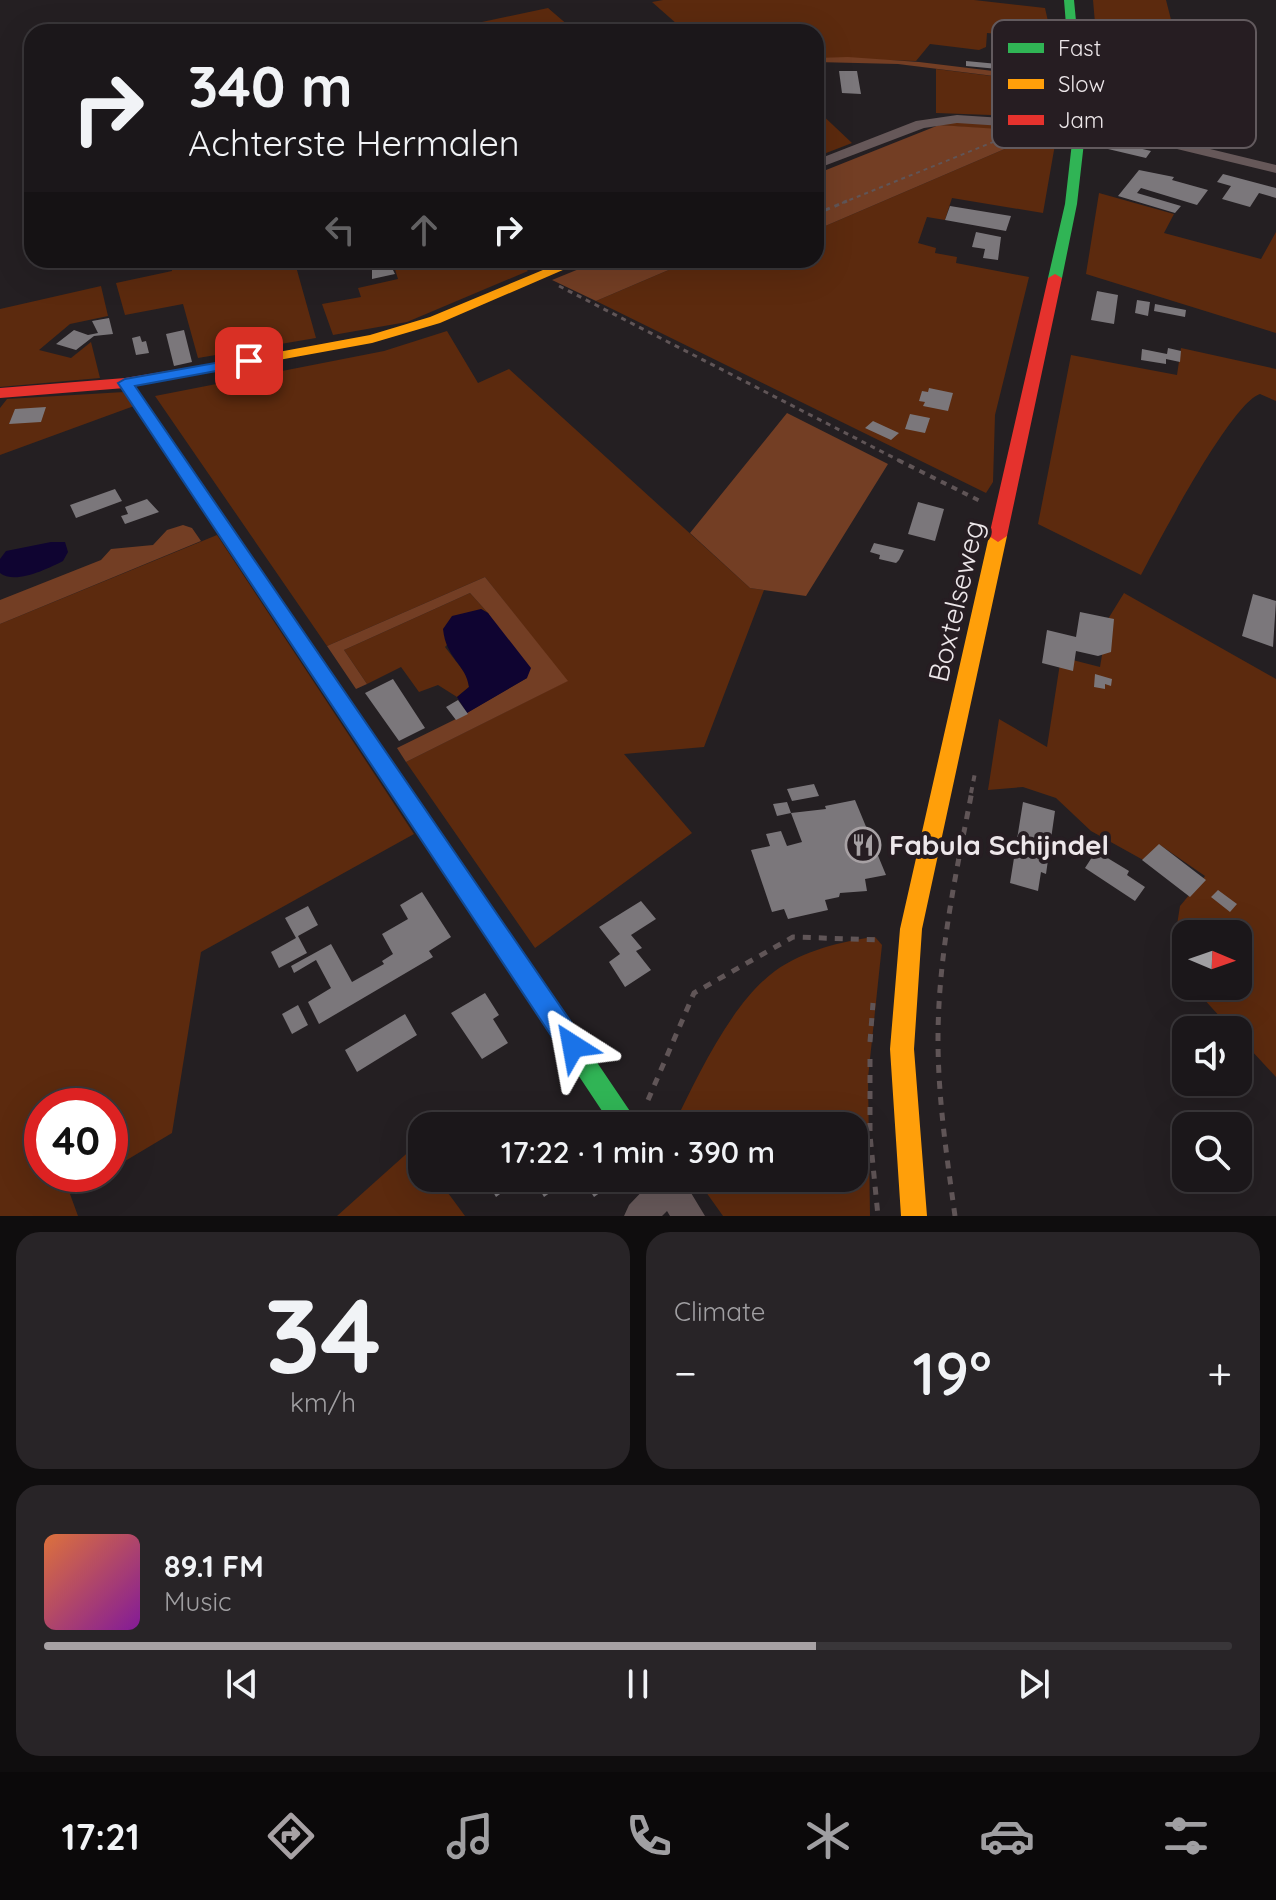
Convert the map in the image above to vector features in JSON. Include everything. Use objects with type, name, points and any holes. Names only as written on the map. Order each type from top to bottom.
[{"type":"main road","name":"Boxtelseweg","points":[[1069,0],[1071,20]]},
{"type":"main road","name":"Boxtelseweg","points":[[914,1216],[902,1049],[911,929],[1071,204],[1077,148]]},
{"type":"main road","points":[[0,393],[125,383],[372,339],[435,320],[559,268]]},
{"type":"main road","points":[[125,383],[618,1112]]},
{"type":"street","points":[[824,162],[921,124],[957,119],[992,121]]},
{"type":"street","points":[[1189,148],[1276,169]]},
{"type":"street","points":[[640,1216],[658,1192]]},
{"type":"street","points":[[673,1192],[689,1216]]},
{"type":"path","points":[[824,211],[992,143]]},
{"type":"path","points":[[539,276],[714,368],[991,506]]},
{"type":"path","points":[[955,1216],[944,1139],[938,1039],[943,959],[977,764]]},
{"type":"path","points":[[642,1112],[694,993],[793,937],[885,940]]},
{"type":"shaded area","points":[[974,0],[1045,8],[1048,20],[992,20],[992,33],[987,33],[986,47],[979,50],[930,44],[916,61],[824,58],[824,24],[677,24],[652,2]]},
{"type":"shaded area","points":[[1093,0],[1166,0],[1171,20],[1095,20]]},
{"type":"shaded area","points":[[548,8],[567,24],[473,24]]},
{"type":"shaded area","points":[[824,58],[919,62],[992,71],[992,76],[898,64],[824,62]]},
{"type":"shaded area","points":[[936,69],[992,76],[992,115],[936,113]]},
{"type":"shaded area","points":[[824,117],[852,143],[824,154]]},
{"type":"shaded area","points":[[947,122],[992,124],[992,129],[939,125]]},
{"type":"shaded area","points":[[939,125],[992,129],[992,148],[1007,148],[824,227],[824,171]]},
{"type":"shaded area","points":[[1007,148],[1054,148],[1043,213],[952,198],[945,220],[927,217],[918,243],[936,248],[935,253],[957,257],[956,263],[1029,277],[995,415],[993,482],[986,493],[596,301],[673,268],[824,268],[824,227]]},
{"type":"shaded area","points":[[1099,193],[1174,214],[1164,233],[1261,259],[1276,232],[1276,333],[1086,274]]},
{"type":"shaded area","points":[[171,268],[296,268],[316,338],[198,358],[183,304],[125,315],[116,283],[172,271]]},
{"type":"shaded area","points":[[395,268],[525,268],[528,271],[407,322],[333,335],[322,304],[361,297],[358,288],[398,279]]},
{"type":"shaded area","points":[[581,268],[673,268],[596,301],[552,280]]},
{"type":"shaded area","points":[[101,286],[108,316],[70,324],[39,350],[71,358],[91,342],[100,378],[0,387],[0,309]]},
{"type":"shaded area","points":[[447,331],[478,383],[509,369],[750,588],[764,590],[704,747],[624,754],[692,833],[535,948],[406,762],[567,681],[485,577],[327,646],[155,396],[384,351]]},
{"type":"shaded area","points":[[1181,348],[1276,369],[1276,401],[1260,394],[1247,403],[1232,422],[1196,476],[1141,575],[1038,524],[1071,355],[1177,375]]},
{"type":"shaded area","points":[[124,392],[134,406],[0,455],[0,408],[7,399]]},
{"type":"shaded area","points":[[787,413],[888,464],[806,596],[750,588],[690,533]]},
{"type":"shaded area","points":[[183,525],[192,528],[201,541],[0,624],[0,600],[101,560],[111,549],[153,545],[167,530]]},
{"type":"shaded area","points":[[217,535],[414,834],[201,952],[172,1133],[128,1159],[128,1088],[24,1088],[24,1192],[73,1192],[70,1194],[78,1216],[0,1216],[0,624]]},
{"type":"shaded area","points":[[65,542],[68,552],[63,561],[22,577],[0,573],[0,559],[6,551]]},
{"type":"shaded area","points":[[485,577],[568,681],[406,762],[397,748],[458,718],[527,678],[488,613],[470,593],[344,650],[367,684],[356,689],[327,646]]},
{"type":"shaded area","points":[[470,593],[488,613],[481,609],[445,647],[468,677],[469,687],[457,697],[438,685],[419,692],[401,667],[367,684],[344,650]]},
{"type":"shaded area","points":[[1124,593],[1276,679],[1276,1077],[1252,1051],[1252,1016],[1219,1016],[1205,1000],[1252,1000],[1252,920],[1178,920],[1180,906],[1205,876],[1160,845],[1145,861],[1091,831],[1056,798],[1023,787],[988,790],[999,719],[1047,747],[1061,657],[1100,667],[1108,619]]},
{"type":"shaded area","points":[[481,609],[488,613],[531,668],[527,678],[467,713],[457,697],[469,687],[467,679],[448,647],[443,629],[452,616]]},
{"type":"shaded area","points":[[875,937],[882,945],[868,1078],[870,1216],[723,1216],[706,1192],[868,1192],[868,1112],[680,1112],[716,1042],[759,985],[786,964],[849,941]]},
{"type":"shaded area","points":[[408,1152],[408,1192],[447,1192],[465,1216],[337,1216]]},
{"type":"building","points":[[966,61],[992,63],[992,68],[966,66]]},
{"type":"building","points":[[839,71],[857,71],[861,94],[842,93]]},
{"type":"building","points":[[1138,148],[1151,151],[1146,158],[1108,149]]},
{"type":"building","points":[[1139,170],[1174,177],[1172,180],[1208,190],[1197,205],[1141,188],[1137,193],[1181,206],[1175,213],[1118,196]]},
{"type":"building","points":[[1223,174],[1276,188],[1276,198],[1259,193],[1250,207],[1222,199],[1231,186],[1217,182]]},
{"type":"building","points":[[950,206],[1011,216],[1006,231],[945,220]]},
{"type":"building","points":[[976,232],[1001,237],[998,260],[983,258],[985,249],[972,247]]},
{"type":"building","points":[[392,268],[395,274],[372,279],[372,270],[368,270]]},
{"type":"building","points":[[1097,291],[1118,295],[1114,324],[1091,320]]},
{"type":"building","points":[[1137,300],[1150,302],[1148,316],[1135,313]]},
{"type":"building","points":[[1155,304],[1186,310],[1185,317],[1154,311]]},
{"type":"building","points":[[109,318],[113,334],[94,336],[76,350],[56,344],[74,330],[88,335],[98,333],[92,321]]},
{"type":"building","points":[[184,330],[192,362],[174,366],[166,334]]},
{"type":"building","points":[[140,336],[142,342],[146,341],[149,353],[136,355],[132,338]]},
{"type":"building","points":[[1168,348],[1181,351],[1180,362],[1166,359],[1166,364],[1141,360],[1142,349],[1167,354]]},
{"type":"building","points":[[929,388],[953,393],[948,411],[923,406],[925,402],[919,401],[922,391],[928,392]]},
{"type":"building","points":[[46,407],[41,422],[9,424],[15,409]]},
{"type":"building","points":[[910,414],[930,418],[925,433],[905,429]]},
{"type":"building","points":[[873,421],[899,433],[891,440],[865,428]]},
{"type":"building","points":[[115,489],[122,501],[76,518],[70,505]]},
{"type":"building","points":[[147,499],[159,512],[125,524],[121,516],[128,514],[125,507]]},
{"type":"building","points":[[918,502],[944,509],[935,541],[908,534]]},
{"type":"building","points":[[874,543],[904,550],[896,563],[879,559],[880,555],[870,552]]},
{"type":"building","points":[[1253,594],[1276,601],[1273,647],[1242,636]]},
{"type":"building","points":[[1080,612],[1114,619],[1111,652],[1098,656],[1076,651],[1073,671],[1042,663],[1047,630],[1076,637]]},
{"type":"building","points":[[1095,674],[1112,679],[1111,686],[1105,684],[1105,689],[1094,687]]},
{"type":"building","points":[[393,679],[425,728],[399,741],[365,693]]},
{"type":"building","points":[[458,700],[468,714],[456,720],[446,707]]},
{"type":"building","points":[[814,784],[819,796],[792,801],[787,789]]},
{"type":"building","points":[[855,800],[886,875],[865,879],[867,891],[840,893],[839,897],[825,900],[828,910],[788,919],[784,909],[772,912],[751,850],[770,846],[766,834],[781,831],[787,846],[802,842],[791,813],[826,809],[825,806]]},
{"type":"building","points":[[787,802],[791,813],[777,816],[773,804]]},
{"type":"building","points":[[1023,802],[1055,811],[1046,874],[1041,872],[1038,891],[1010,883]]},
{"type":"building","points":[[1159,844],[1206,880],[1190,897],[1142,860]]},
{"type":"building","points":[[1096,851],[1129,871],[1127,875],[1145,887],[1135,901],[1085,868]]},
{"type":"building","points":[[1218,890],[1237,904],[1230,912],[1211,897]]},
{"type":"building","points":[[422,892],[451,937],[429,951],[433,957],[319,1024],[308,1002],[331,988],[316,960],[294,973],[291,966],[331,944],[352,982],[384,964],[382,961],[393,954],[382,934],[408,919],[400,905]]},
{"type":"building","points":[[641,901],[656,919],[631,935],[642,948],[636,951],[651,970],[625,987],[609,962],[620,954],[599,927]]},
{"type":"building","points":[[308,906],[318,925],[298,936],[307,953],[279,968],[271,952],[296,938],[285,918]]},
{"type":"building","points":[[485,993],[499,1015],[493,1019],[508,1043],[482,1059],[451,1013]]},
{"type":"building","points":[[298,1005],[308,1025],[292,1034],[282,1014]]},
{"type":"building","points":[[405,1014],[417,1035],[357,1072],[345,1050]]},
{"type":"traffic: fast","points":[[1069,0],[1071,20]]},
{"type":"traffic: fast","points":[[1055,278],[1071,204],[1077,148]]},
{"type":"traffic: fast","points":[[482,911],[618,1112]]},
{"type":"traffic: slow","points":[[240,363],[372,339],[435,320],[560,268]]},
{"type":"traffic: slow","points":[[125,383],[482,911]]},
{"type":"traffic: slow","points":[[914,1216],[902,1049],[911,929],[998,536]]},
{"type":"traffic: jam","points":[[998,536],[1055,278]]},
{"type":"traffic: jam","points":[[0,393],[125,383],[240,363]]},
{"type":"place","name":"Fabula Schijndel","points":[[863,845]]},
{"type":"route","points":[[249,361],[125,383],[573,1046]]}]
